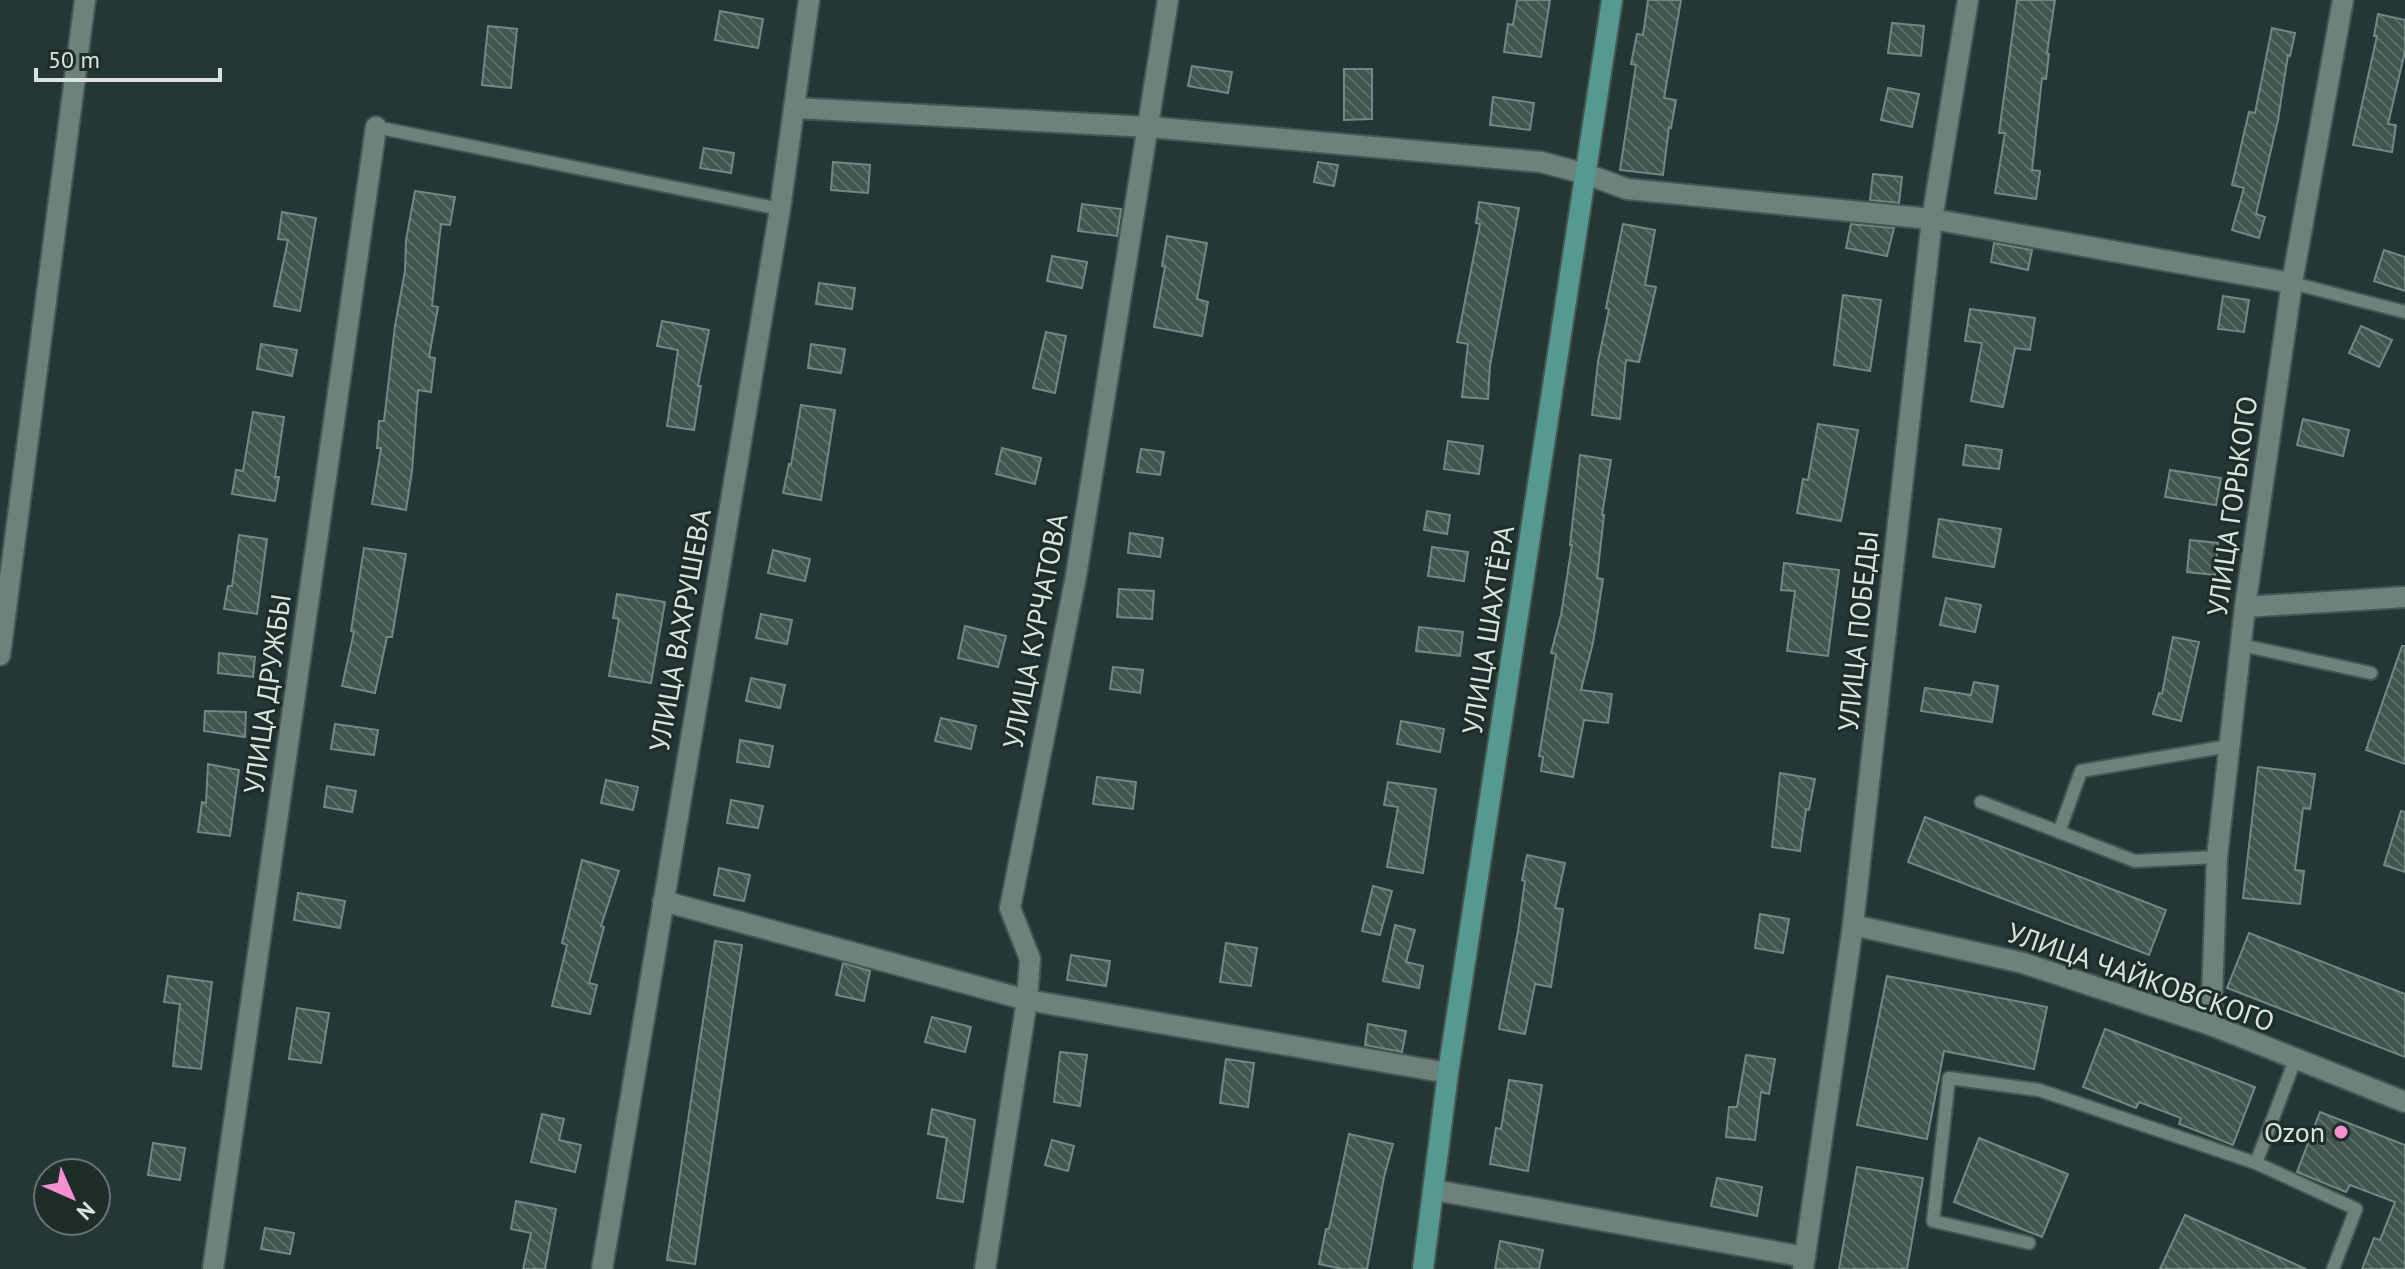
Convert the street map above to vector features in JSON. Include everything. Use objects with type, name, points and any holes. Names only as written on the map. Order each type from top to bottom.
[{"type":"street","points":[[0,655],[85,0]]},
{"type":"street","name":"УЛИЦА ВАХРУШЕВА","points":[[602,1269],[780,209],[809,0]]},
{"type":"street","name":"УЛИЦА КУРЧАТОВА","points":[[985,1269],[1027,1000],[1030,959],[1010,908],[1076,576],[1168,0]]},
{"type":"street","name":"УЛИЦА ШАХТЁРА","points":[[1423,1269],[1448,1073],[1612,0]]},
{"type":"street","name":"УЛИЦА ПОБЕДЫ","points":[[1804,1263],[1853,925],[1932,219],[1968,0]]},
{"type":"street","name":"УЛИЦА ГОРЬКОГО","points":[[2211,1025],[2217,857],[2245,607],[2292,283],[2343,0]]},
{"type":"street","points":[[795,108],[1149,127],[1541,162],[1627,189],[1932,219],[2292,283]]},
{"type":"street","name":"УЛИЦА ДРУЖБЫ","points":[[213,1269],[376,127]]},
{"type":"street","points":[[2245,607],[2405,597]]},
{"type":"street","points":[[663,901],[1027,1000],[1448,1073]]},
{"type":"street","name":"УЛИЦА ЧАЙКОВСКОГО","points":[[1853,925],[2023,963],[2211,1025],[2405,1102]]},
{"type":"street","points":[[1434,1190],[1804,1263]]},
{"type":"lane","points":[[376,127],[780,209]]},
{"type":"lane","points":[[2292,283],[2405,312]]},
{"type":"lane","points":[[2241,645],[2371,673]]},
{"type":"lane","points":[[2059,832],[2081,771],[2229,746]]},
{"type":"lane","points":[[1981,802],[2135,861],[2217,857]]},
{"type":"lane","points":[[2256,1163],[2295,1060]]},
{"type":"lane","points":[[2029,1243],[1933,1221],[1949,1078],[2039,1090],[2256,1163],[2356,1209],[2333,1269]]},
{"type":"building","points":[[1517,0],[1550,0],[1541,57],[1504,52],[1508,24],[1513,25]]},
{"type":"building","points":[[1648,0],[1681,0],[1664,98],[1676,100],[1663,175],[1620,170],[1636,65],[1631,64],[1637,34],[1643,35]]},
{"type":"building","points":[[2017,0],[2055,0],[2046,79],[2042,78],[2032,170],[2040,171],[2036,199],[1995,193],[2005,133],[1999,133]]},
{"type":"building","points":[[720,11],[763,19],[758,48],[715,40]]},
{"type":"building","points":[[2378,14],[2405,20],[2405,51],[2388,124],[2396,125],[2392,152],[2353,145],[2377,36],[2374,36]]},
{"type":"building","points":[[1892,23],[1924,26],[1921,56],[1888,53]]},
{"type":"building","points":[[488,26],[517,29],[511,88],[482,85]]},
{"type":"building","points":[[2272,28],[2295,33],[2256,214],[2265,217],[2259,238],[2232,230],[2244,188],[2232,185],[2249,112],[2255,113]]},
{"type":"building","points":[[1192,66],[1232,72],[1228,93],[1188,86]]},
{"type":"building","points":[[1344,69],[1372,69],[1372,119],[1344,120]]},
{"type":"building","points":[[1888,88],[1919,94],[1912,127],[1881,120]]},
{"type":"building","points":[[1493,97],[1534,103],[1530,130],[1490,125]]},
{"type":"building","points":[[704,148],[734,153],[731,173],[700,168]]},
{"type":"building","points":[[833,162],[870,165],[868,193],[831,190]]},
{"type":"building","points":[[1318,162],[1338,165],[1334,186],[1314,182]]},
{"type":"building","points":[[1873,174],[1902,177],[1899,203],[1870,200]]},
{"type":"building","points":[[415,191],[455,197],[450,225],[441,224],[432,306],[438,307],[429,357],[435,358],[431,392],[418,390],[406,510],[372,504],[381,448],[377,448],[379,421],[384,421]]},
{"type":"building","points":[[1479,202],[1519,208],[1490,366],[1488,399],[1462,397],[1468,344],[1457,342],[1480,224],[1476,223]]},
{"type":"building","points":[[1082,204],[1121,209],[1117,236],[1078,231]]},
{"type":"building","points":[[282,212],[316,218],[300,311],[274,306],[288,240],[278,239]]},
{"type":"building","points":[[1623,224],[1655,230],[1645,285],[1656,287],[1639,362],[1626,360],[1620,419],[1592,415],[1598,362],[1609,309],[1606,308]]},
{"type":"building","points":[[1851,224],[1894,228],[1887,256],[1846,248]]},
{"type":"building","points":[[1167,236],[1207,243],[1197,299],[1208,302],[1202,336],[1154,327],[1165,267],[1162,266]]},
{"type":"building","points":[[1994,243],[2032,250],[2028,270],[1991,262]]},
{"type":"building","points":[[2384,250],[2405,257],[2405,291],[2374,281]]},
{"type":"building","points":[[1052,256],[1087,262],[1082,288],[1047,281]]},
{"type":"building","points":[[819,283],[855,288],[852,309],[816,304]]},
{"type":"building","points":[[1843,295],[1881,300],[1870,371],[1834,365]]},
{"type":"building","points":[[2223,296],[2249,300],[2244,332],[2218,329]]},
{"type":"building","points":[[1970,309],[2035,318],[2030,350],[2015,348],[2003,407],[1971,401],[1982,343],[1965,341]]},
{"type":"building","points":[[662,321],[709,330],[698,386],[701,386],[694,430],[667,426],[678,350],[657,346]]},
{"type":"building","points":[[2361,326],[2392,340],[2379,367],[2349,353]]},
{"type":"building","points":[[1046,332],[1066,336],[1055,393],[1033,388]]},
{"type":"building","points":[[261,344],[297,350],[292,376],[257,369]]},
{"type":"building","points":[[811,344],[845,349],[841,373],[808,368]]},
{"type":"building","points":[[801,405],[835,410],[821,500],[783,493]]},
{"type":"building","points":[[253,412],[284,417],[275,477],[279,477],[275,501],[232,494],[236,470],[243,471]]},
{"type":"building","points":[[2303,419],[2349,430],[2343,456],[2297,445]]},
{"type":"building","points":[[1818,424],[1858,430],[1841,521],[1797,513],[1803,479],[1808,480]]},
{"type":"building","points":[[1448,441],[1483,446],[1479,474],[1444,469]]},
{"type":"building","points":[[1966,445],[2002,450],[1999,469],[1963,465]]},
{"type":"building","points":[[1002,448],[1041,458],[1035,484],[996,474]]},
{"type":"building","points":[[1141,449],[1164,452],[1160,475],[1137,472]]},
{"type":"building","points":[[1580,455],[1611,460],[1602,515],[1597,578],[1603,579],[1593,643],[1581,690],[1612,694],[1608,723],[1584,720],[1573,777],[1541,771],[1543,757],[1539,756],[1556,654],[1551,653],[1561,615],[1572,545]]},
{"type":"building","points":[[2170,470],[2221,478],[2216,505],[2165,497]]},
{"type":"building","points":[[1427,511],[1450,515],[1447,534],[1424,530]]},
{"type":"building","points":[[1939,519],[2001,529],[1994,567],[1933,557]]},
{"type":"building","points":[[1130,533],[1163,538],[1160,557],[1128,553]]},
{"type":"building","points":[[239,535],[267,539],[257,614],[224,609],[228,586],[232,586]]},
{"type":"building","points":[[2190,540],[2218,543],[2215,575],[2187,572]]},
{"type":"building","points":[[1432,547],[1468,552],[1464,581],[1428,576]]},
{"type":"building","points":[[364,548],[406,554],[392,637],[387,637],[375,693],[342,686],[354,632],[351,631]]},
{"type":"building","points":[[773,550],[810,559],[805,581],[768,573]]},
{"type":"building","points":[[1784,563],[1839,570],[1828,656],[1787,651],[1795,591],[1781,590]]},
{"type":"building","points":[[1119,589],[1154,591],[1152,619],[1117,617]]},
{"type":"building","points":[[617,594],[665,602],[651,683],[609,676],[619,619],[613,618]]},
{"type":"building","points":[[1946,598],[1981,605],[1975,632],[1940,625]]},
{"type":"building","points":[[761,614],[792,620],[787,644],[756,638]]},
{"type":"building","points":[[965,626],[1006,636],[998,667],[958,658]]},
{"type":"building","points":[[1419,627],[1463,632],[1460,656],[1416,651]]},
{"type":"building","points":[[2173,637],[2199,642],[2181,721],[2153,714],[2159,693],[2162,694]]},
{"type":"building","points":[[2402,646],[2405,646],[2405,764],[2366,750]]},
{"type":"building","points":[[219,653],[255,657],[253,677],[218,673]]},
{"type":"building","points":[[1113,667],[1143,670],[1140,693],[1110,689]]},
{"type":"building","points":[[751,678],[785,685],[780,708],[746,701]]},
{"type":"building","points":[[1974,682],[1998,686],[1992,722],[1921,711],[1925,688],[1971,695]]},
{"type":"building","points":[[205,711],[246,712],[245,737],[204,731]]},
{"type":"building","points":[[941,718],[976,726],[971,749],[935,741]]},
{"type":"building","points":[[1401,721],[1444,729],[1440,752],[1397,744]]},
{"type":"building","points":[[335,724],[378,730],[374,755],[331,749]]},
{"type":"building","points":[[740,740],[773,746],[769,767],[737,762]]},
{"type":"building","points":[[208,764],[239,770],[230,836],[198,832],[202,802],[206,803]]},
{"type":"building","points":[[2258,767],[2315,774],[2310,809],[2303,808],[2295,870],[2304,871],[2300,904],[2243,898]]},
{"type":"building","points":[[1780,773],[1815,779],[1809,810],[1806,809],[1800,851],[1772,847]]},
{"type":"building","points":[[1097,777],[1136,782],[1133,809],[1093,804]]},
{"type":"building","points":[[606,780],[638,787],[633,810],[601,803]]},
{"type":"building","points":[[1388,782],[1436,789],[1423,873],[1387,867],[1398,807],[1384,805]]},
{"type":"building","points":[[327,786],[356,791],[352,812],[324,807]]},
{"type":"building","points":[[731,800],[763,806],[758,828],[727,823]]},
{"type":"building","points":[[2401,811],[2405,812],[2405,872],[2384,865]]},
{"type":"building","points":[[1925,817],[2166,910],[2149,955],[1908,862]]},
{"type":"building","points":[[1527,855],[1565,863],[1555,908],[1563,909],[1551,987],[1535,984],[1525,1034],[1499,1029],[1518,931]]},
{"type":"building","points":[[582,860],[619,871],[601,926],[604,927],[589,983],[597,985],[590,1014],[552,1006],[567,945],[562,943]]},
{"type":"building","points":[[719,868],[750,875],[744,901],[714,895]]},
{"type":"building","points":[[1373,886],[1392,891],[1380,935],[1362,931]]},
{"type":"building","points":[[298,893],[345,901],[340,928],[294,920]]},
{"type":"building","points":[[1760,914],[1789,919],[1783,953],[1755,948]]},
{"type":"building","points":[[1395,925],[1415,930],[1406,962],[1423,966],[1419,988],[1383,981]]},
{"type":"building","points":[[2249,933],[2405,994],[2405,1057],[2227,988]]},
{"type":"building","points":[[715,941],[742,945],[695,1264],[667,1260]]},
{"type":"building","points":[[1226,943],[1257,948],[1251,986],[1220,982]]},
{"type":"building","points":[[1071,955],[1110,961],[1106,986],[1067,980]]},
{"type":"building","points":[[843,963],[870,971],[864,1001],[836,995]]},
{"type":"building","points":[[168,976],[212,982],[201,1069],[173,1066],[180,1004],[164,1002]]},
{"type":"building","points":[[1887,976],[2047,1007],[2034,1069],[1944,1051],[1927,1139],[1857,1125]]},
{"type":"building","points":[[297,1008],[329,1013],[321,1063],[289,1059]]},
{"type":"building","points":[[932,1017],[971,1027],[965,1052],[925,1042]]},
{"type":"building","points":[[1368,1024],[1406,1031],[1402,1052],[1365,1045]]},
{"type":"building","points":[[2105,1029],[2255,1087],[2233,1145],[2179,1124],[2181,1118],[2139,1102],[2136,1108],[2083,1087]]},
{"type":"building","points":[[1060,1052],[1087,1055],[1080,1106],[1054,1102]]},
{"type":"building","points":[[1746,1055],[1775,1059],[1769,1094],[1761,1092],[1755,1140],[1726,1137],[1729,1107],[1737,1107]]},
{"type":"building","points":[[1226,1059],[1254,1063],[1248,1107],[1220,1103]]},
{"type":"building","points":[[1509,1080],[1542,1085],[1528,1171],[1490,1164],[1496,1128],[1501,1129]]},
{"type":"building","points":[[932,1109],[975,1120],[963,1202],[937,1198],[947,1138],[928,1134]]},
{"type":"building","points":[[2320,1112],[2405,1145],[2405,1269],[2362,1269],[2374,1238],[2380,1240],[2395,1202],[2350,1185],[2346,1192],[2297,1172]]},
{"type":"building","points":[[542,1114],[564,1119],[559,1140],[581,1145],[575,1172],[531,1162]]},
{"type":"building","points":[[1349,1134],[1393,1144],[1367,1269],[1342,1269],[1319,1264]]},
{"type":"building","points":[[1979,1138],[2068,1174],[2042,1237],[1954,1202]]},
{"type":"building","points":[[1052,1140],[1074,1146],[1068,1171],[1045,1165]]},
{"type":"building","points":[[153,1143],[185,1148],[180,1180],[148,1175]]},
{"type":"building","points":[[1857,1167],[1923,1178],[1907,1269],[1839,1269]]},
{"type":"building","points":[[1717,1178],[1762,1187],[1757,1216],[1711,1206]]},
{"type":"building","points":[[516,1201],[556,1209],[545,1269],[523,1269],[531,1233],[511,1229]]},
{"type":"building","points":[[2185,1215],[2306,1269],[2160,1269]]},
{"type":"building","points":[[265,1228],[294,1233],[290,1254],[261,1249]]},
{"type":"building","points":[[1500,1241],[1543,1250],[1539,1269],[1495,1269]]},
{"type":"place","name":"Ozon","points":[[2341,1132]]}]
